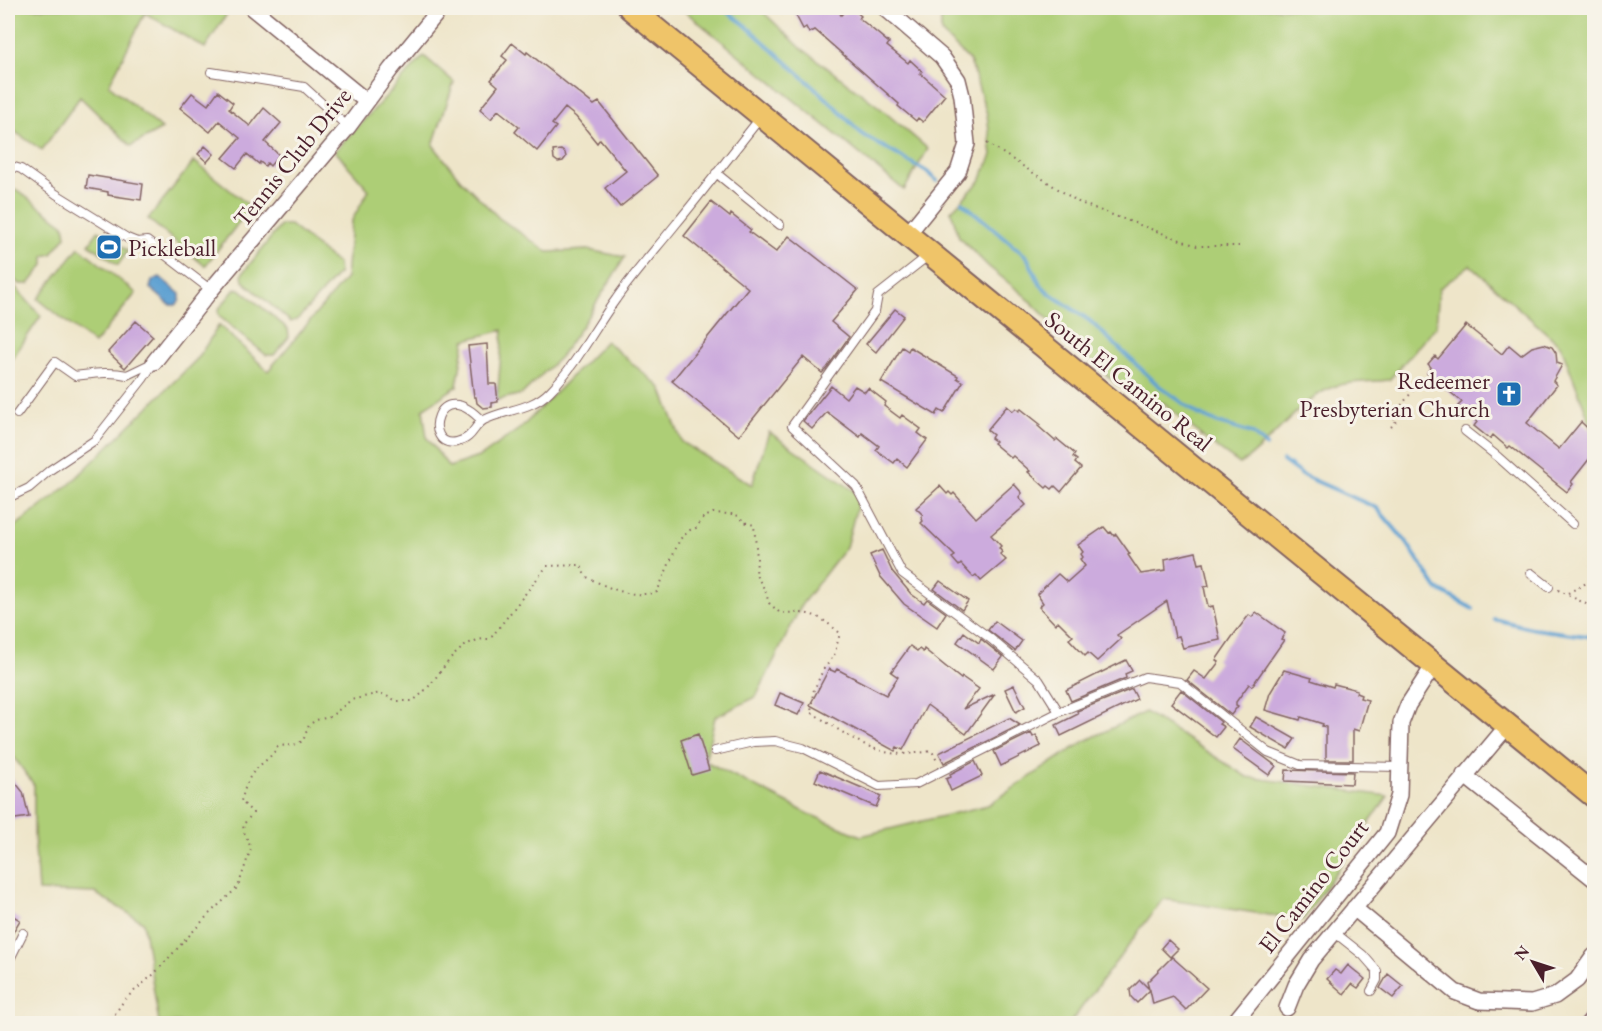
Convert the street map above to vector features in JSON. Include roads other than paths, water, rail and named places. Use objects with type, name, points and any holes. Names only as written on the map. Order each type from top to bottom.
[{"type":"main road","name":"South El Camino Real","points":[[630,8],[1594,796]]},
{"type":"street","points":[[252,8],[366,101]]},
{"type":"street","name":"Tennis Club Drive","points":[[154,362],[211,290],[348,127],[366,101],[441,8]]},
{"type":"street","points":[[885,8],[942,57],[958,80],[963,96],[967,144],[958,172],[907,235]]},
{"type":"street","name":"El Camino Court","points":[[1233,1023],[1387,833],[1399,795],[1401,723],[1408,705],[1434,666]]},
{"type":"street","points":[[1287,1008],[1296,985],[1311,960],[1508,725]]},
{"type":"street","points":[[1464,776],[1594,879]]},
{"type":"street","points":[[1354,908],[1455,992],[1479,1001],[1532,1003],[1555,996],[1577,980],[1594,957]]},
{"type":"lane","points":[[211,72],[304,87],[348,127]]},
{"type":"lane","points":[[482,421],[465,406],[451,405],[443,410],[436,419],[436,428],[442,439],[449,443],[457,442],[467,438],[482,421],[537,402],[551,390],[581,352],[617,297],[761,116]]},
{"type":"lane","points":[[8,167],[21,169],[56,194],[127,238],[137,242],[147,241],[211,290]]},
{"type":"lane","points":[[716,173],[780,225]]},
{"type":"lane","points":[[930,254],[878,295],[875,311],[792,426],[856,486],[902,573],[991,639],[1039,680],[1059,712]]},
{"type":"lane","points":[[17,414],[56,362],[75,376],[103,372],[127,375],[154,362]]},
{"type":"lane","points":[[8,498],[29,488],[50,470],[95,440],[154,362]]},
{"type":"lane","points":[[1465,431],[1498,457],[1573,524]]},
{"type":"lane","points":[[1531,573],[1550,586]]},
{"type":"lane","points":[[715,751],[753,742],[775,741],[803,748],[879,786],[916,784],[1059,712],[1145,676],[1180,682],[1268,752],[1300,765],[1400,767]]},
{"type":"lane","points":[[1334,932],[1363,955],[1377,971],[1377,980],[1371,991]]},
{"type":"lane","points":[[8,963],[23,933]]},
{"type":"water","points":[[160,277],[180,294],[180,300],[176,305],[170,305],[150,288],[152,281]]},
{"type":"waterway","points":[[722,8],[743,23],[825,97],[863,135],[927,172],[937,181]]},
{"type":"waterway","points":[[962,202],[1027,257],[1040,284],[1049,293],[1090,321],[1158,385],[1198,414],[1218,423],[1252,433],[1266,446]]},
{"type":"waterway","points":[[1283,461],[1302,475],[1377,508],[1407,543],[1437,589],[1473,609]]},
{"type":"waterway","points":[[1494,619],[1535,629],[1594,637]]},
{"type":"place","name":"Pickleball","points":[[109,247]]},
{"type":"place","name":"Redeemer Presbyterian Church","points":[[1509,394]]}]
